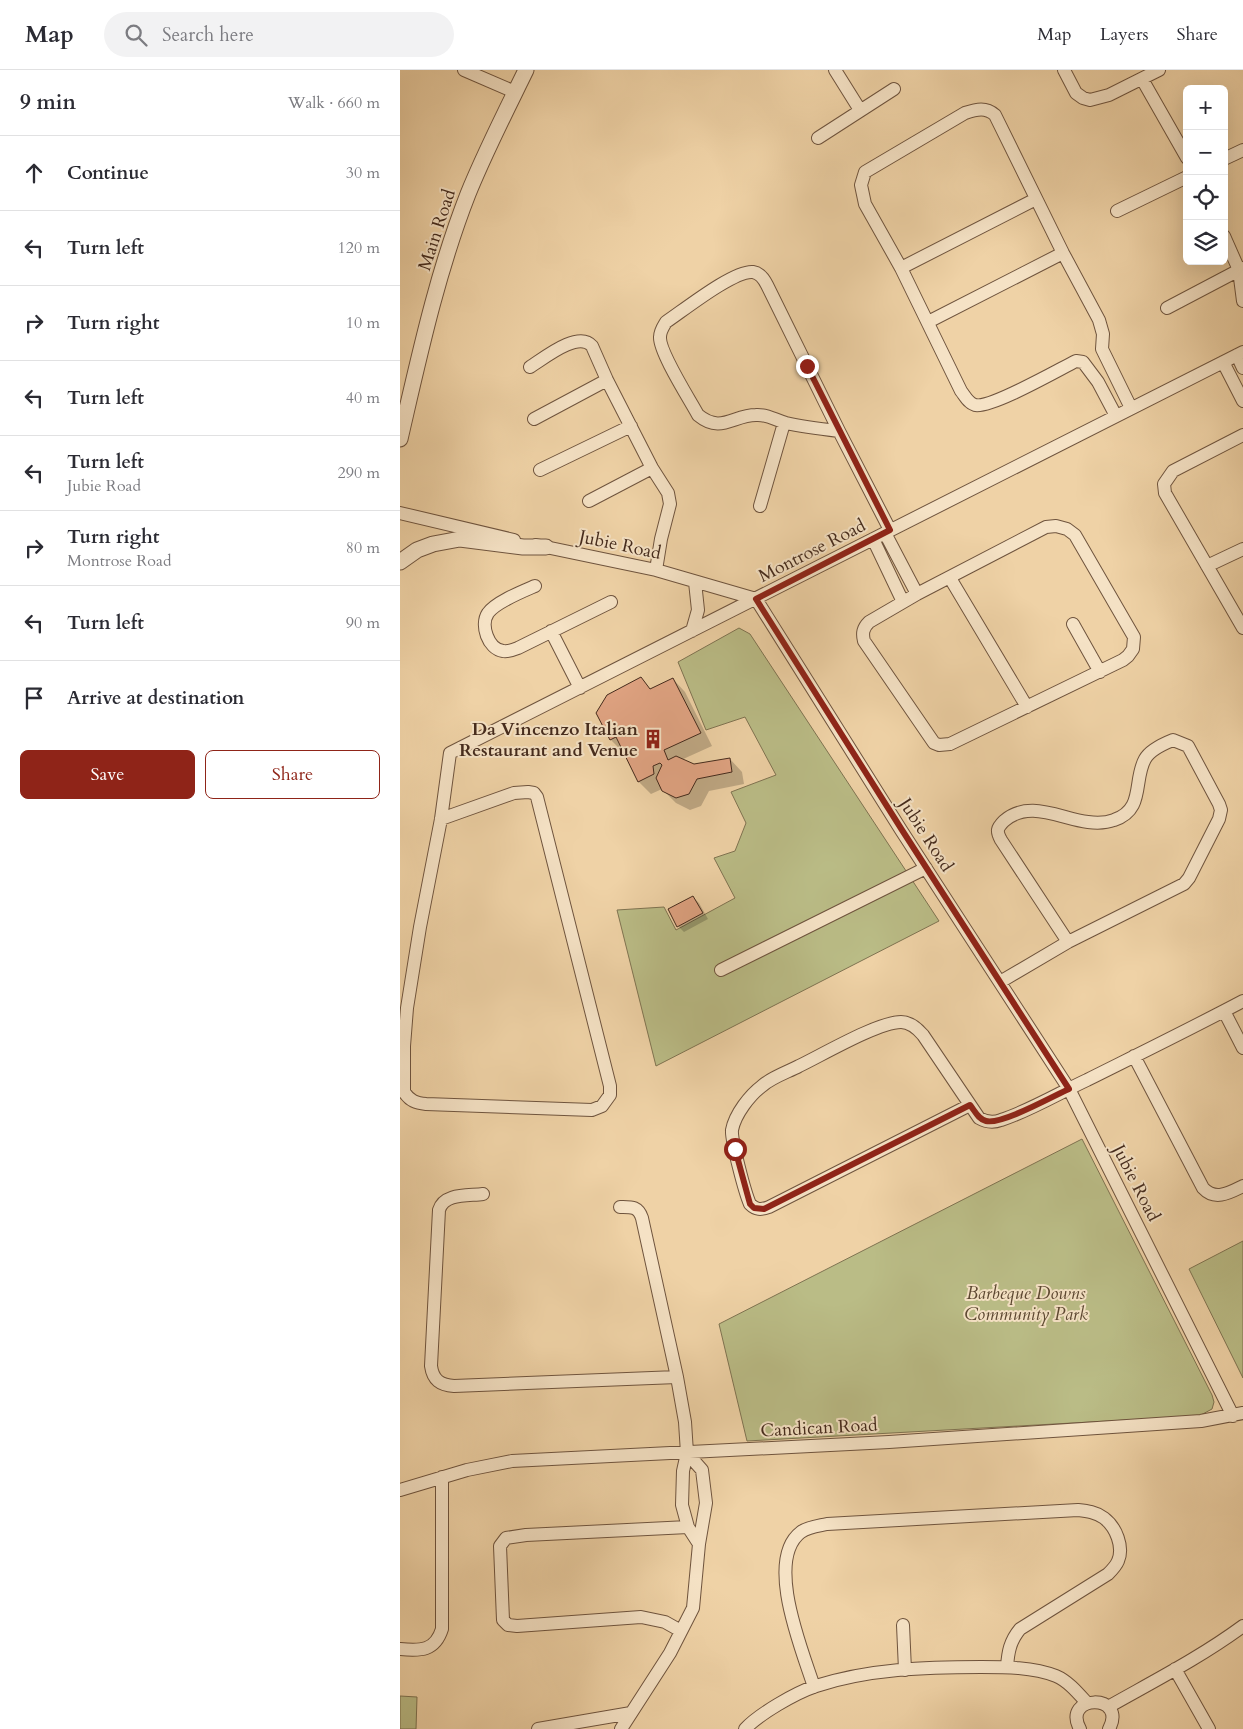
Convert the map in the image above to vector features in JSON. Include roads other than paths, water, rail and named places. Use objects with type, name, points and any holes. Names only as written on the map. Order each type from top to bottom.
[{"type":"street","points":[[464,70],[515,92]]},
{"type":"street","name":"Main Road","points":[[400,439],[424,335],[458,224],[477,173],[526,70]]},
{"type":"street","points":[[836,70],[860,110]]},
{"type":"street","points":[[1064,70],[1076,93],[1090,100],[1109,95],[1159,70]]},
{"type":"street","points":[[1142,79],[1183,151]]},
{"type":"street","points":[[818,138],[894,89]]},
{"type":"street","points":[[1116,416],[1098,382],[1083,362],[1076,362],[998,401],[975,405],[969,401],[961,391],[901,268],[865,204],[861,185],[865,172],[960,115],[983,109],[996,115],[1063,253],[1099,320],[1103,334],[1102,349],[1131,408]]},
{"type":"street","points":[[1228,157],[1243,150]]},
{"type":"street","points":[[1117,211],[1183,180]]},
{"type":"street","points":[[901,268],[1036,199]]},
{"type":"street","points":[[1228,244],[1241,269],[1243,301]]},
{"type":"street","points":[[928,322],[1063,253]]},
{"type":"street","points":[[1167,308],[1241,269]]},
{"type":"street","points":[[839,431],[784,423],[766,415],[756,414],[728,423],[714,424],[705,421],[698,415],[662,347],[660,335],[666,322],[732,277],[753,272],[759,275],[767,285],[839,431],[917,594]]},
{"type":"street","points":[[530,367],[570,343],[583,340],[592,346],[607,380],[652,468],[668,493],[670,504],[661,538],[656,570]]},
{"type":"street","points":[[1240,354],[1243,368]]},
{"type":"street","name":"Montrose Road","points":[[441,819],[450,753],[1240,354]]},
{"type":"street","points":[[1223,362],[1243,401]]},
{"type":"street","points":[[534,419],[607,380]]},
{"type":"street","points":[[760,506],[784,423]]},
{"type":"street","points":[[540,470],[631,426]]},
{"type":"street","points":[[1243,435],[1173,471],[1164,484],[1164,493],[1243,628]]},
{"type":"street","points":[[589,502],[652,468]]},
{"type":"street","name":"Jubie Road","points":[[400,513],[546,548],[656,570],[756,599],[926,868],[1069,1089],[1238,1414]]},
{"type":"street","points":[[1056,526],[1067,529],[1075,535],[1134,638],[1133,649],[1128,656],[1100,672],[950,744],[939,745],[932,742],[863,637],[864,627],[869,622],[917,594],[950,578],[1046,527],[1056,526]]},
{"type":"street","points":[[400,562],[417,550],[433,544],[460,539],[523,548],[546,548]]},
{"type":"street","points":[[872,539],[903,602]]},
{"type":"street","points":[[1207,566],[1243,549]]},
{"type":"street","points":[[950,578],[1027,707]]},
{"type":"street","points":[[692,632],[698,610],[695,582]]},
{"type":"street","points":[[535,586],[493,607],[487,614],[484,622],[488,639],[495,648],[502,651],[510,651],[611,602]]},
{"type":"street","points":[[1073,624],[1100,672]]},
{"type":"street","points":[[551,631],[580,688]]},
{"type":"street","points":[[1000,982],[1068,942],[1184,884],[1221,810],[1188,746],[1173,740],[1156,749],[1145,758],[1140,772],[1137,796],[1133,805],[1116,820],[1088,822],[1040,810],[1029,810],[1008,818],[998,827],[997,833],[1001,840],[1068,942]]},
{"type":"street","points":[[514,792],[528,792],[537,797],[610,1086],[610,1095],[598,1108],[592,1110],[426,1104],[414,1102],[404,1092],[404,1046],[407,1008],[420,927],[441,819],[514,792]]},
{"type":"street","points":[[721,970],[926,868]]},
{"type":"street","points":[[970,1105],[769,1207],[758,1209],[750,1204],[735,1149],[732,1130],[746,1103],[763,1085],[873,1029],[902,1022],[908,1023],[918,1030],[970,1105],[979,1118],[993,1122],[1023,1111],[1069,1089],[1243,1001]]},
{"type":"street","points":[[1224,1011],[1243,1048]]},
{"type":"street","points":[[1134,1056],[1207,1193],[1218,1196],[1243,1186]]},
{"type":"street","points":[[483,1194],[448,1199],[440,1204],[431,1366],[432,1375],[436,1380],[442,1384],[454,1386],[677,1377]]},
{"type":"street","points":[[620,1207],[634,1207],[642,1218],[677,1377],[688,1453],[682,1471],[682,1505],[688,1527],[699,1544]]},
{"type":"street","name":"Candican Road","points":[[400,1490],[482,1466],[512,1461],[890,1442],[1182,1423],[1238,1414]]},
{"type":"street","points":[[621,1729],[670,1653],[693,1608],[699,1544],[706,1503],[702,1470],[688,1453]]},
{"type":"street","points":[[400,1649],[414,1650],[434,1645],[439,1639],[442,1629],[442,1477]]},
{"type":"street","points":[[814,1687],[792,1618],[785,1584],[788,1550],[801,1532],[827,1524],[1078,1510],[1091,1511],[1103,1517],[1115,1530],[1119,1541],[1119,1560],[1108,1574],[1020,1629],[1010,1645],[1007,1667]]},
{"type":"street","points":[[681,1631],[665,1622],[641,1617],[517,1626],[508,1625],[503,1620],[500,1546],[506,1538],[526,1535],[688,1527]]},
{"type":"street","points":[[903,1625],[904,1670]]},
{"type":"street","points":[[1108,1707],[1224,1640],[1243,1626]]},
{"type":"street","points":[[744,1729],[761,1715],[814,1687],[844,1679],[904,1670],[1007,1667],[1047,1673],[1058,1677],[1077,1692],[1087,1703]]},
{"type":"street","points":[[1175,1669],[1208,1729]]},
{"type":"street","points":[[1080,1729],[1077,1722],[1079,1710],[1087,1703],[1098,1702],[1108,1707],[1112,1717],[1109,1729]]},
{"type":"street","points":[[538,1729],[631,1713]]},
{"type":"place","name":"Da Vincenzo Italian Restaurant and Venue","points":[[653,739]]},
{"type":"park label","name":"Barbeque Downs Community Park","points":[[1026,1303]]}]
